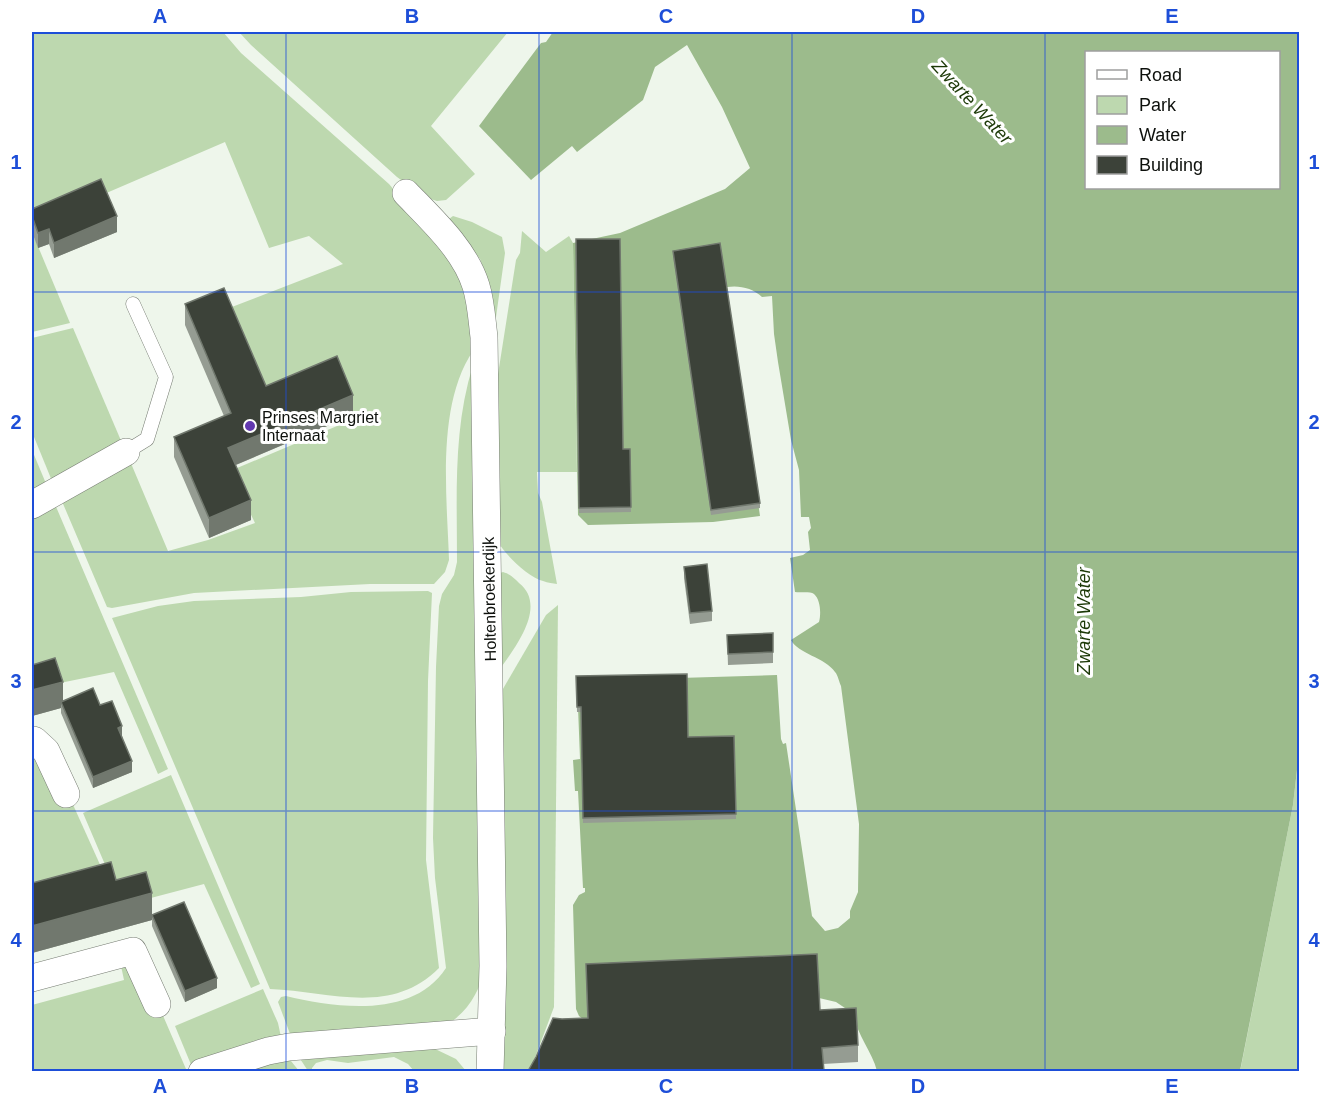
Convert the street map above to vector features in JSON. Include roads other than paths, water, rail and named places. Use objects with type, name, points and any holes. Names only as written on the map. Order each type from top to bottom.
[{"type":"street","name":"Holtenbroekerdijk","points":[[406,193],[435,223],[467,267],[476,286],[484,337],[491,703],[492,1031],[490,1071]]},
{"type":"street","points":[[32,505],[126,452]]},
{"type":"street","points":[[32,741],[34,740],[46,751],[66,794]]},
{"type":"street","points":[[32,978],[133,951],[157,1004]]},
{"type":"street","points":[[202,1071],[289,1047],[492,1031]]},
{"type":"lane","points":[[126,452],[147,439],[165,377],[133,303]]},
{"type":"water","name":"Zwarte Water","points":[[553,32],[1299,32],[1299,752],[1293,805],[1240,1071],[877,1071],[858,1029],[854,1014],[836,1002],[819,998],[583,1019],[579,1016],[576,1009],[573,905],[579,895],[585,892],[585,888],[583,888],[578,791],[575,791],[573,760],[580,759],[577,681],[777,675],[781,739],[783,744],[786,743],[812,916],[825,931],[838,928],[850,918],[850,911],[858,892],[859,824],[838,677],[831,667],[799,649],[791,640],[819,622],[820,612],[818,600],[814,594],[795,592],[790,558],[803,555],[810,550],[808,532],[811,528],[809,517],[801,517],[799,470],[791,440],[778,362],[772,296],[762,297],[746,288],[727,287],[760,516],[713,522],[588,525],[578,515],[573,243],[620,233],[725,189],[750,168],[722,107],[687,45],[655,67],[643,100],[577,152],[572,146],[531,180],[479,126],[541,43],[546,42]]},
{"type":"place","name":"Prinses Margriet Internaat","points":[[250,426]]}]
